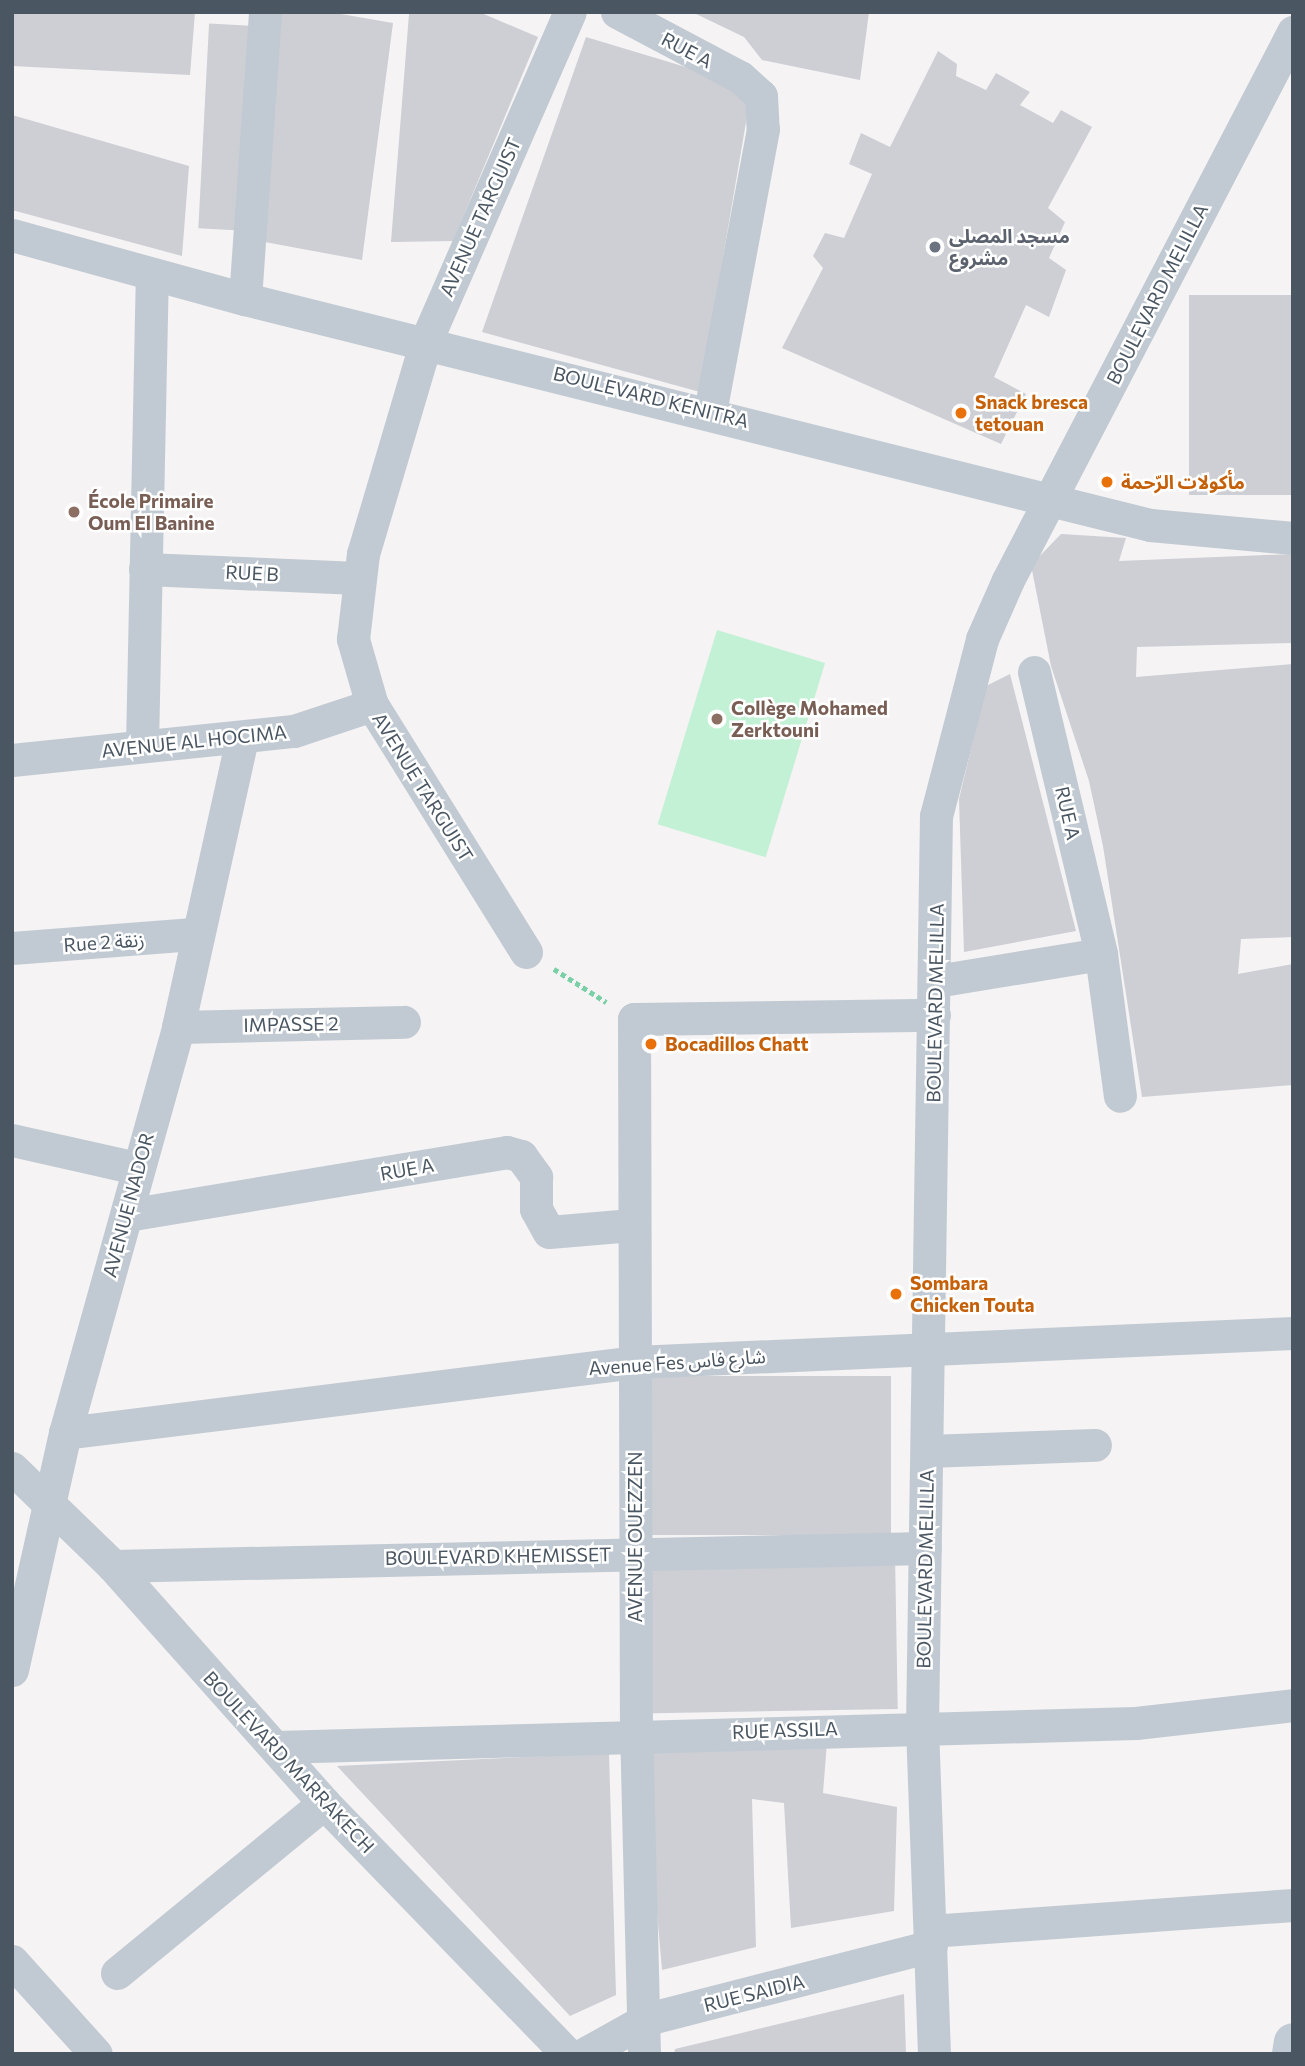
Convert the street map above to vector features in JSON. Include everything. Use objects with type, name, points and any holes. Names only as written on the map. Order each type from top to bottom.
[{"type":"main road","points":[[1291,2054],[1293,2042]]},
{"type":"street","points":[[245,299],[265,12]]},
{"type":"street","name":"AVENUE TARGUIST","points":[[526,953],[372,705],[353,639],[358,578],[426,341],[570,12]]},
{"type":"street","name":"RUE A","points":[[617,12],[755,86],[763,129],[710,411]]},
{"type":"street","name":"BOULEVARD MELILLA","points":[[934,2054],[922,1726],[936,981],[936,816],[982,639],[1050,500],[1293,32]]},
{"type":"street","name":"BOULEVARD KENITRA","points":[[12,235],[245,299],[710,411],[1150,526],[1293,538]]},
{"type":"street","points":[[142,746],[152,275]]},
{"type":"street","name":"RUE B","points":[[145,569],[358,578]]},
{"type":"street","name":"RUE A","points":[[1034,672],[1101,954],[1120,1096]]},
{"type":"street","name":"AVENUE AL HOCIMA","points":[[12,760],[294,731],[372,705]]},
{"type":"street","name":"AVENUE NADOR","points":[[12,1670],[65,1433],[177,1027],[242,738]]},
{"type":"street","name":"Rue 2 زنقة","points":[[12,948],[196,934]]},
{"type":"street","points":[[936,981],[1101,954]]},
{"type":"street","points":[[634,1019],[934,1015]]},
{"type":"street","name":"AVENUE OUEZZEN","points":[[634,1019],[632,1225],[636,1735],[647,2019],[644,2054]]},
{"type":"street","name":"IMPASSE 2","points":[[177,1027],[404,1022]]},
{"type":"street","points":[[12,1140],[136,1168]]},
{"type":"street","name":"RUE A","points":[[127,1215],[507,1152],[521,1156],[536,1177],[536,1209],[549,1232],[632,1225]]},
{"type":"street","name":"Avenue Fes شارع فاس","points":[[65,1433],[635,1363],[929,1346],[1293,1333]]},
{"type":"street","points":[[928,1451],[1095,1445]]},
{"type":"street","name":"BOULEVARD MARRAKECH","points":[[12,1468],[50,1509],[113,1566],[277,1747],[324,1803],[567,2054]]},
{"type":"street","name":"BOULEVARD KHEMISSET","points":[[113,1566],[925,1548]]},
{"type":"street","name":"RUE ASSILA","points":[[277,1747],[922,1726],[1136,1723],[1293,1705]]},
{"type":"street","points":[[117,1973],[324,1803]]},
{"type":"street","name":"RUE SAIDIA","points":[[584,2054],[647,2019],[931,1938],[1293,1905]]},
{"type":"street","points":[[12,1961],[96,2054]]},
{"type":"path","points":[[526,953],[634,1019]]},
{"type":"green space","points":[[717,630],[825,663],[766,857],[658,824]]},
{"type":"building","points":[[12,12],[195,12],[190,75],[12,66]]},
{"type":"building","points":[[274,12],[329,12],[393,23],[362,260],[254,240]]},
{"type":"building","points":[[479,12],[538,37],[453,241],[391,242],[409,14]]},
{"type":"building","points":[[692,12],[869,12],[860,80],[762,60],[744,37]]},
{"type":"building","points":[[209,24],[255,26],[244,231],[198,228]]},
{"type":"building","points":[[586,37],[752,87],[700,392],[482,332]]},
{"type":"building","name":"مسجد المصلى مشروع","points":[[938,51],[957,64],[956,76],[986,90],[996,73],[1030,92],[1020,105],[1053,123],[1061,110],[1092,127],[1048,208],[1065,222],[1049,258],[1066,270],[1049,317],[1026,305],[994,377],[1026,394],[1001,444],[782,348],[823,268],[813,256],[825,233],[844,238],[872,174],[849,164],[861,133],[890,147]]},
{"type":"building","points":[[12,115],[189,166],[182,256],[12,210]]},
{"type":"building","points":[[1189,295],[1293,295],[1293,495],[1189,495]]},
{"type":"building","points":[[1061,534],[1126,538],[1119,561],[1293,554],[1293,643],[1137,647],[1136,677],[1293,664],[1293,937],[1241,939],[1238,974],[1293,964],[1293,1085],[1142,1097],[1103,846],[1089,781],[1051,666],[1031,565]]},
{"type":"building","points":[[1010,674],[1076,931],[964,952],[959,799],[986,686]]},
{"type":"building","points":[[652,1376],[891,1376],[891,1535],[652,1535]]},
{"type":"building","points":[[895,1554],[898,1709],[653,1713],[650,1558]]},
{"type":"building","points":[[827,1742],[823,1793],[897,1807],[894,1911],[791,1928],[784,1803],[752,1799],[756,1947],[662,1970],[643,1751]]},
{"type":"building","points":[[609,1753],[616,1995],[570,2016],[337,1766]]},
{"type":"building","points":[[904,1994],[906,2054],[674,2054],[675,2049]]},
{"type":"place","name":"مسجد المصلى مشروع","points":[[935,247]]},
{"type":"place","name":"Snack bresca tetouan","points":[[961,413]]},
{"type":"place","name":"مأكولات الرّحمة","points":[[1107,482]]},
{"type":"place","name":"École Primaire Oum El Banine","points":[[74,512]]},
{"type":"place","name":"Collège Mohamed Zerktouni","points":[[717,719]]},
{"type":"place","name":"Bocadillos Chatt","points":[[651,1044]]},
{"type":"place","name":"Sombara Chicken Touta","points":[[896,1294]]}]
